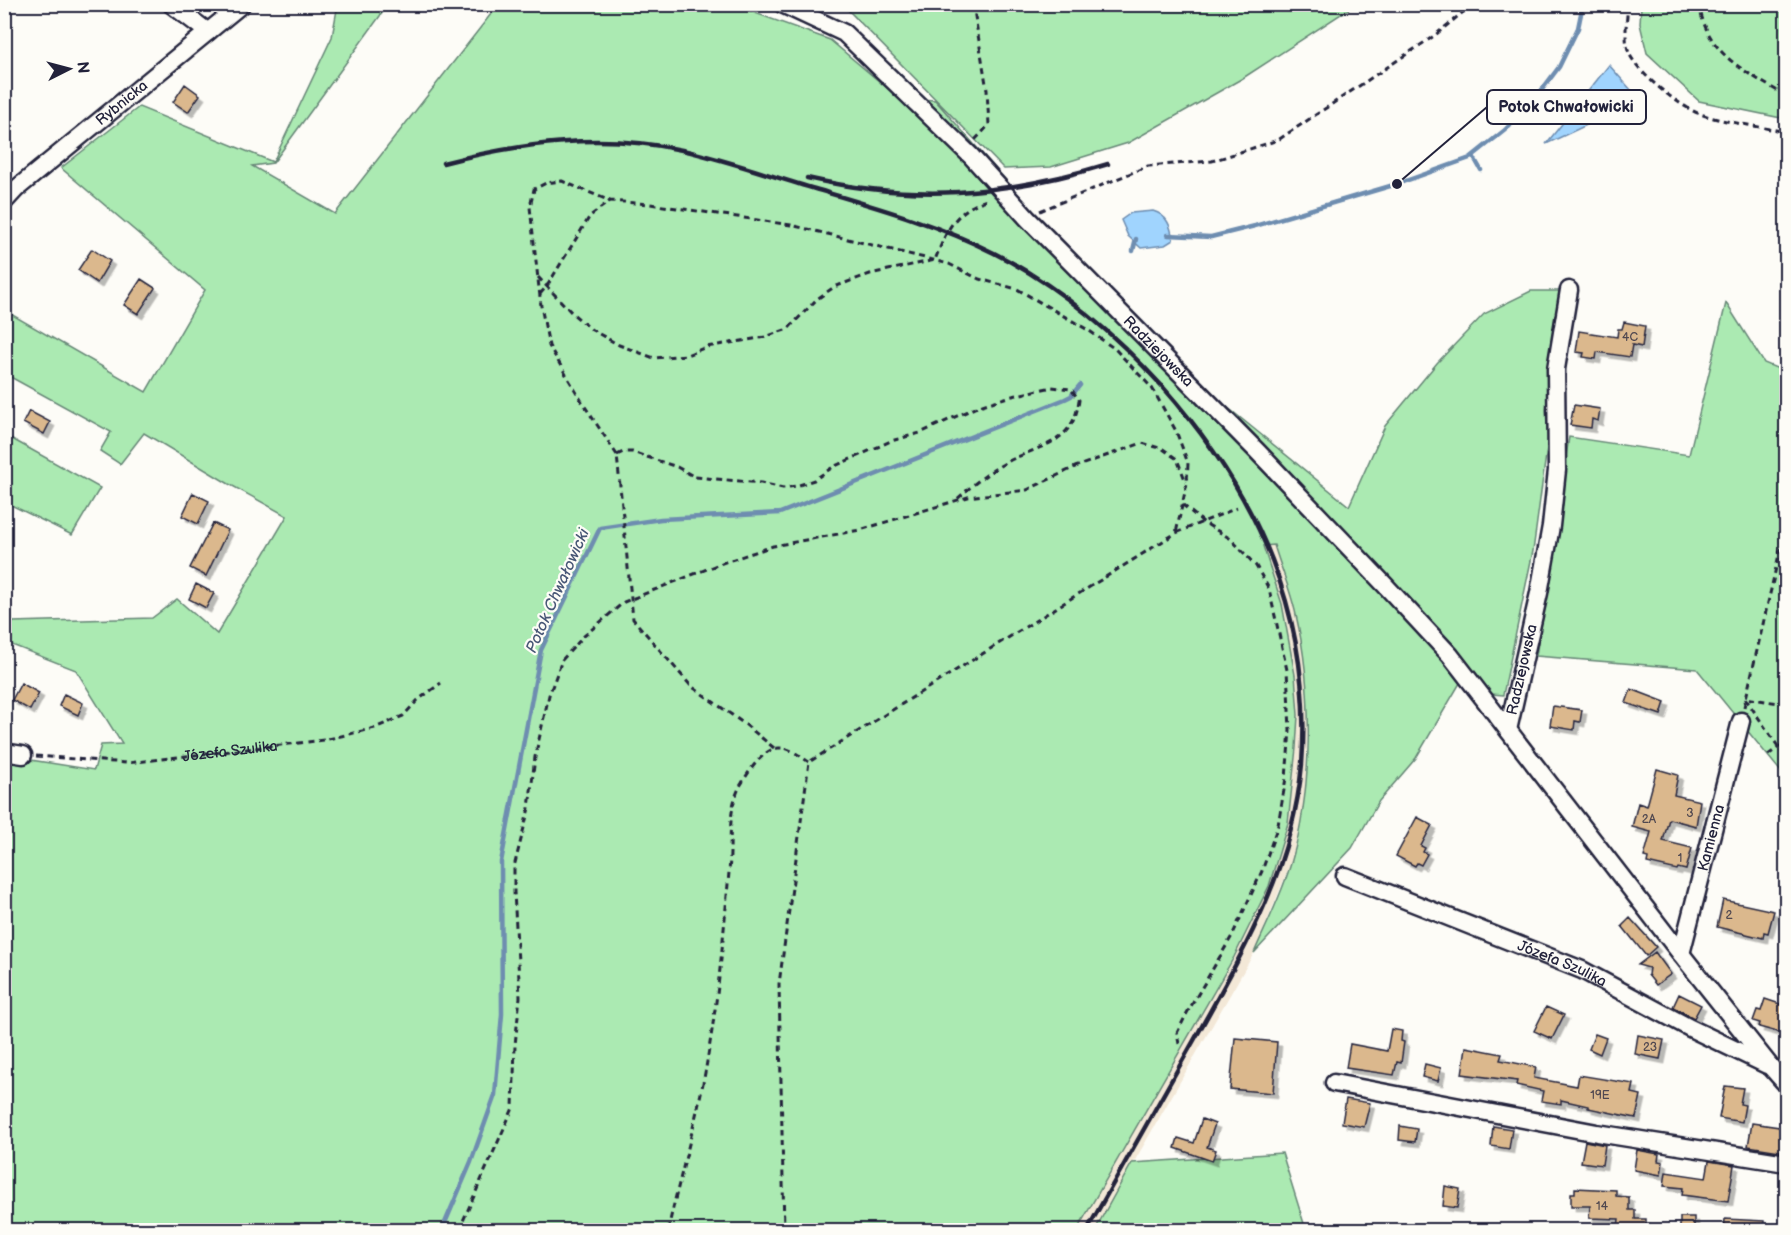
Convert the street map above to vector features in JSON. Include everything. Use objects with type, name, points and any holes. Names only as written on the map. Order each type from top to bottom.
[{"type":"street","points":[[171,4],[208,32]]},
{"type":"street","name":"Rybnicka","points":[[4,202],[16,189],[242,4]]},
{"type":"street","name":"Radziejowska","points":[[782,4],[844,33],[964,150],[1028,219],[1266,459],[1450,655],[1681,954]]},
{"type":"street","name":"Radziejowska","points":[[1508,729],[1539,593],[1551,526],[1557,470],[1556,369],[1569,290]]},
{"type":"street","name":"Kamienna","points":[[1681,954],[1741,722]]},
{"type":"street","points":[[4,752],[22,755]]},
{"type":"street","name":"Józefa Szulika","points":[[1345,876],[1582,970],[1690,1028],[1770,1066]]},
{"type":"street","name":"Józefa Szulika","points":[[1681,954],[1786,1084]]},
{"type":"street","points":[[1334,1083],[1597,1133],[1786,1163]]},
{"type":"path","points":[[964,150],[989,125],[987,90],[973,4]]},
{"type":"path","points":[[1028,219],[1044,209],[1148,166],[1212,161],[1278,140],[1434,36],[1473,4]]},
{"type":"path","points":[[1628,4],[1627,39],[1630,54],[1644,73],[1669,95],[1699,114],[1786,132]]},
{"type":"path","points":[[1699,4],[1701,18],[1712,41],[1728,60],[1786,96]]},
{"type":"path","points":[[1781,4],[1786,10]]},
{"type":"path","points":[[774,748],[691,686],[633,619],[617,456],[549,346],[540,294],[530,207],[534,189],[546,183],[562,181],[610,201],[650,204],[791,225],[935,260],[949,264],[979,279],[1017,289],[1088,330],[1115,349],[1152,388],[1168,415],[1188,463],[1187,483],[1176,533]]},
{"type":"path","points":[[935,260],[953,222],[966,208],[1006,195]]},
{"type":"path","points":[[540,294],[590,216],[610,201]]},
{"type":"path","points":[[538,276],[573,314],[592,330],[620,345],[654,358],[687,355],[706,347],[765,337],[788,329],[817,299],[834,287],[870,274],[935,260]]},
{"type":"path","points":[[617,456],[623,452],[633,452],[677,467],[695,477],[761,483],[783,488],[814,480],[833,467],[891,441],[920,433],[979,406],[1053,387],[1071,389],[1079,400],[1077,412],[1067,432],[1055,441],[1023,454],[988,473],[954,502]]},
{"type":"path","points":[[459,1230],[513,1108],[515,1045],[520,997],[514,867],[529,808],[535,757],[549,695],[562,660],[584,636],[624,602],[722,563],[772,546],[860,530],[968,497],[1028,490],[1075,467],[1142,443],[1163,449],[1177,459],[1187,483]]},
{"type":"path","points":[[1179,1044],[1177,1033],[1232,936],[1262,871],[1278,825],[1286,778],[1290,730],[1287,670],[1269,589],[1256,566],[1231,539],[1203,522],[1182,505]]},
{"type":"path","points":[[809,762],[1176,533],[1237,508]]},
{"type":"path","points":[[1741,722],[1786,524]]},
{"type":"path","name":"Józefa Szulika","points":[[22,755],[127,763],[324,740],[375,728],[403,716],[418,700],[441,683]]},
{"type":"path","points":[[1745,698],[1786,704]]},
{"type":"path","points":[[1745,698],[1786,758]]},
{"type":"path","points":[[1768,755],[1786,742]]},
{"type":"path","points":[[668,1230],[709,1049],[730,864],[732,810],[741,784],[760,759],[774,748],[783,748],[809,762]]},
{"type":"path","points":[[784,1230],[779,984],[809,762]]},
{"type":"shaded area","points":[[476,147],[1274,545],[1296,614],[1305,661],[1308,721],[1305,799],[1292,860],[1254,953],[1095,1230],[1077,1230],[1234,957],[1269,886],[1288,823],[1298,715],[1295,675],[1282,604]]},
{"type":"green space","points":[[338,4],[388,5],[273,163],[252,166],[335,214],[498,5],[733,5],[830,40],[899,98],[935,100],[1033,211],[1216,398],[1349,506],[1385,426],[1437,363],[1484,314],[1531,291],[1561,291],[1555,316],[1546,410],[1548,440],[1533,551],[1503,695],[1492,694],[1472,671],[1460,683],[1416,758],[1379,801],[1352,848],[1254,953],[1292,860],[1304,802],[1308,738],[1306,674],[1296,615],[1274,545],[1263,546],[1282,604],[1295,675],[1298,715],[1288,823],[1269,886],[1234,957],[1077,1230],[5,1230],[5,756],[94,770],[101,745],[122,744],[76,670],[7,643],[13,622],[152,618],[177,599],[217,634],[287,516],[144,433],[120,464],[100,451],[111,432],[5,374],[4,310],[146,392],[205,290],[61,168],[139,107],[273,162],[332,37]]},
{"type":"green space","points":[[838,5],[1355,5],[1243,78],[1128,143],[1051,167],[1004,169],[847,9]]},
{"type":"green space","points":[[1641,5],[1786,5],[1786,119],[1699,101],[1647,53],[1640,24]]},
{"type":"green space","points":[[1726,303],[1764,363],[1786,372],[1786,778],[1697,669],[1536,656],[1569,437],[1689,455]]},
{"type":"green space","points":[[5,435],[100,488],[72,535],[5,502]]},
{"type":"green space","points":[[1282,1153],[1306,1230],[1095,1230],[1132,1163]]},
{"type":"water","points":[[1609,65],[1640,100],[1546,144]]},
{"type":"water","points":[[1153,211],[1162,215],[1168,222],[1173,240],[1165,245],[1141,248],[1128,236],[1121,220],[1131,213]]},
{"type":"building","points":[[185,84],[200,95],[188,112],[173,102]]},
{"type":"building","points":[[92,249],[110,261],[97,283],[78,270]]},
{"type":"building","points":[[141,279],[155,288],[138,314],[124,305]]},
{"type":"building","points":[[1624,322],[1645,326],[1642,347],[1632,345],[1630,357],[1597,352],[1596,359],[1583,357],[1584,353],[1576,352],[1579,331],[1617,337],[1618,329],[1622,329]]},
{"type":"building","points":[[1574,405],[1600,409],[1598,421],[1592,419],[1591,428],[1570,425]]},
{"type":"building","points":[[29,411],[50,422],[44,434],[23,423]]},
{"type":"building","points":[[193,493],[209,501],[198,524],[182,516]]},
{"type":"building","points":[[213,523],[228,530],[206,576],[190,568]]},
{"type":"building","points":[[196,584],[214,593],[206,608],[189,599]]},
{"type":"building","points":[[21,683],[39,693],[30,710],[12,700]]},
{"type":"building","points":[[1631,689],[1665,702],[1661,715],[1626,703]]},
{"type":"building","points":[[64,694],[83,703],[78,715],[59,706]]},
{"type":"building","points":[[1553,706],[1582,710],[1580,722],[1575,721],[1574,730],[1550,726]]},
{"type":"building","points":[[1657,769],[1678,775],[1674,795],[1700,801],[1696,826],[1669,819],[1663,841],[1692,848],[1686,870],[1647,863],[1648,858],[1644,857],[1651,832],[1632,827],[1638,803],[1647,806]]},
{"type":"building","points":[[1417,817],[1432,825],[1421,846],[1425,848],[1423,852],[1427,854],[1421,865],[1417,863],[1415,866],[1396,856]]},
{"type":"building","points":[[1723,900],[1774,911],[1768,933],[1764,932],[1763,938],[1717,927]]},
{"type":"building","points":[[1630,918],[1656,947],[1646,956],[1622,926]]},
{"type":"building","points":[[1655,952],[1671,974],[1656,985],[1648,975],[1649,968],[1638,965]]},
{"type":"building","points":[[1679,994],[1701,1005],[1694,1018],[1673,1007]]},
{"type":"building","points":[[1765,999],[1786,1006],[1786,1016],[1781,1033],[1759,1027],[1760,1023],[1753,1021],[1757,1010],[1761,1011]]},
{"type":"building","points":[[1546,1007],[1564,1015],[1552,1039],[1534,1031]]},
{"type":"building","points":[[1391,1029],[1402,1031],[1401,1041],[1404,1042],[1401,1063],[1397,1062],[1394,1075],[1346,1068],[1350,1044],[1387,1051]]},
{"type":"building","points":[[1595,1034],[1606,1038],[1600,1054],[1589,1049]]},
{"type":"building","points":[[1638,1035],[1664,1040],[1660,1059],[1635,1054]]},
{"type":"building","points":[[1235,1038],[1277,1042],[1273,1093],[1230,1089]]},
{"type":"building","points":[[1466,1047],[1502,1054],[1500,1060],[1536,1067],[1534,1078],[1577,1086],[1579,1075],[1634,1084],[1632,1093],[1641,1095],[1636,1118],[1561,1100],[1561,1104],[1541,1101],[1543,1091],[1516,1085],[1517,1081],[1462,1074]]},
{"type":"building","points":[[1425,1064],[1441,1068],[1438,1081],[1422,1077]]},
{"type":"building","points":[[1725,1086],[1743,1088],[1740,1104],[1745,1105],[1742,1122],[1719,1118]]},
{"type":"building","points":[[1346,1099],[1370,1103],[1364,1127],[1342,1123]]},
{"type":"building","points":[[1202,1119],[1215,1124],[1207,1147],[1216,1150],[1212,1161],[1175,1148],[1178,1138],[1194,1143]]},
{"type":"building","points":[[1752,1123],[1786,1128],[1786,1152],[1748,1146]]},
{"type":"building","points":[[1400,1126],[1417,1129],[1415,1142],[1399,1140]]},
{"type":"building","points":[[1493,1126],[1512,1129],[1509,1149],[1491,1146]]},
{"type":"building","points":[[1585,1141],[1605,1145],[1602,1165],[1581,1162]]},
{"type":"building","points":[[1637,1150],[1659,1154],[1658,1161],[1663,1162],[1661,1175],[1634,1170]]},
{"type":"building","points":[[1709,1161],[1734,1165],[1728,1201],[1682,1195],[1683,1188],[1664,1186],[1666,1172],[1706,1178]]},
{"type":"building","points":[[1445,1186],[1460,1189],[1457,1208],[1443,1206]]},
{"type":"building","points":[[1575,1188],[1616,1190],[1616,1196],[1629,1197],[1629,1210],[1635,1210],[1635,1219],[1646,1219],[1646,1230],[1618,1229],[1619,1219],[1589,1218],[1590,1206],[1571,1206],[1571,1193],[1575,1193]]},
{"type":"building","points":[[1680,1217],[1694,1217],[1694,1230],[1680,1230]]},
{"type":"building","points":[[1725,1219],[1764,1221],[1764,1230],[1724,1230]]},
{"type":"waterway","name":"Potok Chwałowicki","points":[[1168,235],[1211,237],[1255,226],[1397,184],[1470,158],[1505,130],[1538,95],[1559,67],[1578,28],[1583,4]]},
{"type":"waterway","points":[[1473,156],[1481,170]]},
{"type":"waterway","name":"Potok Chwałowicki","points":[[1133,251],[1136,239]]},
{"type":"waterway","name":"Potok Chwałowicki","points":[[442,1230],[471,1162],[495,1095],[502,1014],[501,862],[541,650],[600,528],[661,519],[780,513],[1065,399],[1071,396],[1080,385]]},
{"type":"railway","points":[[443,163],[502,150],[562,142],[592,141],[652,145],[732,163],[951,233],[994,253],[1040,280],[1104,329],[1162,386],[1196,427],[1226,470],[1251,514],[1272,560],[1288,608],[1298,658],[1303,710],[1302,764],[1297,801],[1278,871],[1233,970],[1087,1230]]},
{"type":"railway","points":[[807,178],[846,186],[884,190],[921,193],[958,192],[1032,183],[1108,164]]},
{"type":"place","name":"Potok Chwałowicki","points":[[1397,184]]}]
